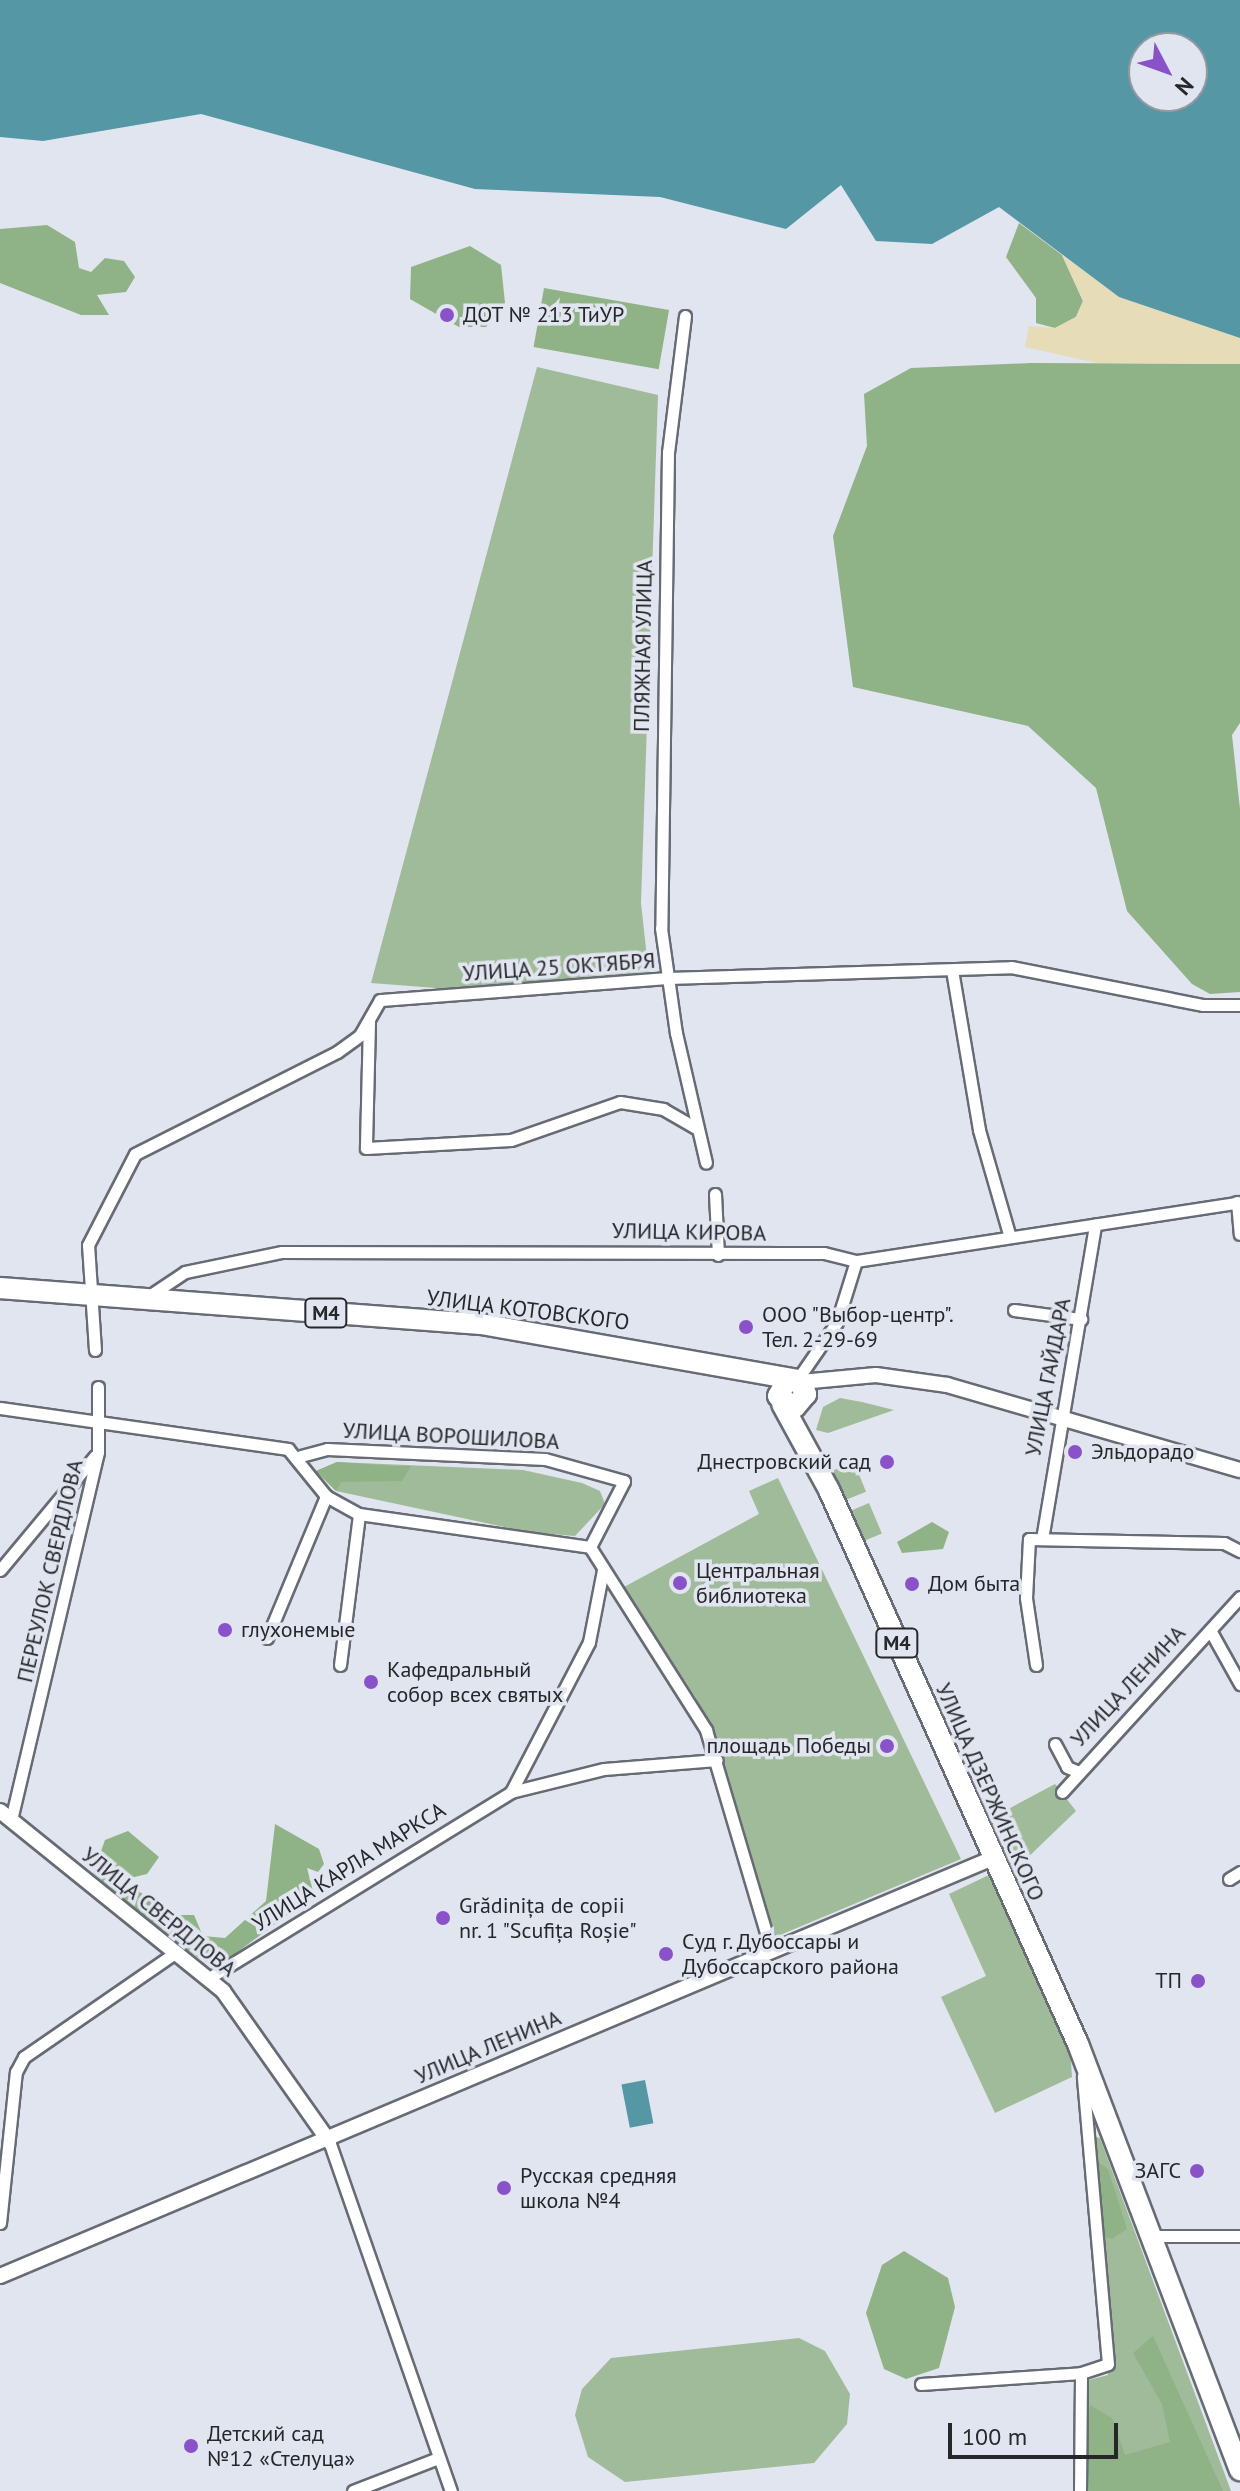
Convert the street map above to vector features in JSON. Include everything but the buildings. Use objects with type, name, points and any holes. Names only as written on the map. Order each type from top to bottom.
[{"type":"highway","name":"УЛИЦА КОТОВСКОГО","points":[[0,1288],[481,1324],[761,1372],[794,1392]]},
{"type":"highway","name":"УЛИЦА ДЗЕРЖИНСКОГО","points":[[794,1392],[797,1430],[1078,2044],[1240,2470]]},
{"type":"street","name":"ПЛЯЖНАЯ УЛИЦА","points":[[685,316],[668,452],[661,705],[661,928],[696,1128],[706,1163]]},
{"type":"street","name":"УЛИЦА 25 ОКТЯБРЯ","points":[[95,1350],[88,1296],[88,1245],[135,1154],[337,1052],[369,1022],[380,1000],[668,978],[1011,967],[1203,1005],[1240,1005]]},
{"type":"street","points":[[952,970],[979,1130],[1009,1234]]},
{"type":"street","points":[[369,1022],[366,1148],[511,1140],[620,1102],[663,1109],[696,1128]]},
{"type":"street","points":[[715,1194],[718,1255]]},
{"type":"street","points":[[1238,1202],[1240,1234]]},
{"type":"street","name":"УЛИЦА КИРОВА","points":[[143,1300],[168,1279],[212,1264],[313,1250],[718,1255],[824,1253],[856,1261],[1009,1234],[1238,1202]]},
{"type":"street","name":"УЛИЦА ГАЙДАРА","points":[[1042,1539],[1060,1416],[1081,1319],[1095,1224]]},
{"type":"street","points":[[794,1392],[837,1322],[856,1261]]},
{"type":"street","points":[[1014,1310],[1081,1319]]},
{"type":"street","points":[[794,1392],[828,1378],[876,1375],[947,1385],[1240,1470]]},
{"type":"street","name":"ПЕРЕУЛОК СВЕРДЛОВА","points":[[6,1816],[98,1452],[101,1423],[98,1387]]},
{"type":"street","name":"УЛИЦА ВОРОШИЛОВА","points":[[0,1408],[232,1437],[300,1456],[327,1449],[496,1455],[584,1466],[624,1481],[590,1547]]},
{"type":"street","points":[[0,1570],[98,1452]]},
{"type":"street","points":[[300,1456],[326,1496],[359,1514],[590,1547],[660,1649],[717,1760],[771,1950]]},
{"type":"street","points":[[267,1638],[326,1496]]},
{"type":"street","points":[[340,1665],[359,1514]]},
{"type":"street","points":[[1036,1665],[1028,1568],[1029,1539],[1224,1543],[1240,1551]]},
{"type":"street","points":[[511,1792],[584,1653],[603,1570]]},
{"type":"street","name":"УЛИЦА ЛЕНИНА","points":[[1062,1792],[1240,1597]]},
{"type":"street","name":"УЛИЦА ЛЕНИНА","points":[[1210,1630],[1240,1684]]},
{"type":"street","name":"УЛИЦА ЛЕНИНА","points":[[1055,1744],[1067,1767],[1079,1772]]},
{"type":"street","name":"УЛИЦА КАРЛА МАРКСА","points":[[209,1978],[511,1792],[604,1769],[717,1760]]},
{"type":"street","name":"УЛИЦА СВЕРДЛОВА","points":[[6,1816],[209,1978],[329,2141]]},
{"type":"street","name":"УЛИЦА ЛЕНИНА","points":[[0,2276],[329,2141],[771,1950],[993,1858]]},
{"type":"street","points":[[0,2223],[6,2104],[24,2057],[176,1952]]},
{"type":"street","name":"УЛИЦА ДЗЕРЖИНСКОГО","points":[[1078,2044],[1110,2354],[1102,2368],[1081,2373]]},
{"type":"street","points":[[329,2141],[396,2346],[451,2491]]},
{"type":"street","points":[[1153,2236],[1240,2236]]},
{"type":"street","points":[[921,2384],[1081,2373],[1080,2491]]},
{"type":"street","points":[[353,2491],[438,2458]]},
{"type":"green space","points":[[1019,223],[1062,255],[1083,301],[1076,317],[1055,328],[1036,323],[1036,298],[1006,257]]},
{"type":"green space","points":[[47,225],[75,242],[79,268],[91,272],[105,258],[124,261],[135,277],[126,292],[97,295],[109,315],[81,315],[0,283],[0,229]]},
{"type":"green space","points":[[470,246],[501,265],[505,303],[486,327],[459,327],[410,299],[411,267]]},
{"type":"green space","points":[[544,288],[669,310],[659,369],[534,347]]},
{"type":"green space","points":[[1031,363],[1240,364],[1240,723],[1232,735],[1240,809],[1240,992],[1210,994],[1192,984],[1127,911],[1096,788],[1028,726],[853,687],[833,536],[867,446],[864,394],[911,368]]},
{"type":"green space","points":[[537,367],[658,395],[641,903],[649,976],[462,990],[371,983]]},
{"type":"green space","points":[[840,1398],[894,1410],[828,1433],[816,1430],[823,1407]]},
{"type":"green space","points":[[337,1462],[523,1470],[582,1483],[600,1491],[605,1504],[575,1536],[528,1532],[336,1491],[316,1471]]},
{"type":"green space","points":[[337,1462],[411,1466],[402,1481],[341,1482],[336,1491],[316,1471]]},
{"type":"green space","points":[[854,1462],[866,1492],[844,1501],[832,1471]]},
{"type":"green space","points":[[778,1478],[961,1859],[773,1938],[696,1698],[624,1587],[759,1514],[749,1491]]},
{"type":"green space","points":[[869,1503],[882,1533],[863,1542],[850,1511]]},
{"type":"green space","points":[[932,1522],[949,1532],[943,1549],[902,1553],[897,1542]]},
{"type":"green space","points":[[1055,1784],[1076,1811],[1020,1865],[997,1815]]},
{"type":"green space","points":[[275,1824],[319,1849],[324,1864],[318,1872],[307,1868],[314,1895],[216,1968],[169,1940],[93,1873],[105,1840],[128,1831],[159,1857],[147,1874],[122,1880],[174,1915],[194,1915],[203,1936],[225,1938],[266,1901]]},
{"type":"green space","points":[[991,1874],[1070,2046],[1072,2077],[995,2113],[941,1997],[986,1976],[949,1894]]},
{"type":"green space","points":[[1091,2136],[1100,2138],[1231,2491],[1084,2491],[1085,2381],[1108,2375]]},
{"type":"green space","points":[[1096,2161],[1108,2169],[1127,2229],[1112,2239],[1097,2236]]},
{"type":"green space","points":[[904,2251],[948,2278],[955,2307],[939,2368],[906,2379],[884,2369],[866,2313],[882,2265]]},
{"type":"green space","points":[[1153,2336],[1223,2491],[1081,2491],[1090,2405],[1112,2418],[1125,2455],[1170,2442],[1162,2404],[1133,2353]]},
{"type":"green space","points":[[799,2338],[825,2351],[850,2394],[847,2424],[814,2463],[625,2482],[588,2457],[575,2415],[582,2389],[611,2358]]},
{"type":"sand","points":[[1062,255],[1119,297],[1240,338],[1240,364],[1097,363],[1025,347],[1029,326],[1055,328],[1076,317],[1083,301]]},
{"type":"water","points":[[0,0],[1240,0],[1240,338],[1119,297],[999,207],[932,244],[876,241],[841,185],[786,229],[660,197],[475,189],[201,114],[43,141],[0,137]]},
{"type":"water","points":[[645,2080],[653,2123],[630,2128],[621,2085]]},
{"type":"place","name":"ДОТ № 213 ТиУР","points":[[447,315]]},
{"type":"place","name":"ООО \"Выбор-центр\". Тел. 2-29-69","points":[[746,1327]]},
{"type":"place","name":"Эльдорадо","points":[[1075,1452]]},
{"type":"place","name":"Днестровский сад","points":[[887,1462]]},
{"type":"place","name":"Центральная библиотека","points":[[680,1583]]},
{"type":"place","name":"Дом быта","points":[[912,1584]]},
{"type":"place","name":"глухонемые","points":[[225,1630]]},
{"type":"place","name":"Кафедральный собор всех святых","points":[[371,1682]]},
{"type":"place","name":"площадь Победы","points":[[887,1746]]},
{"type":"place","name":"Grădinița de copii nr. 1 \"Scufița Roșie\"","points":[[443,1918]]},
{"type":"place","name":"Суд г. Дубоссары и Дубоссарского района","points":[[666,1954]]},
{"type":"place","name":"ТП","points":[[1198,1981]]},
{"type":"place","name":"ЗАГС","points":[[1197,2171]]},
{"type":"place","name":"Русская средняя школа №4","points":[[504,2188]]},
{"type":"place","name":"Детский сад №12 «Стелуца»","points":[[191,2446]]}]
